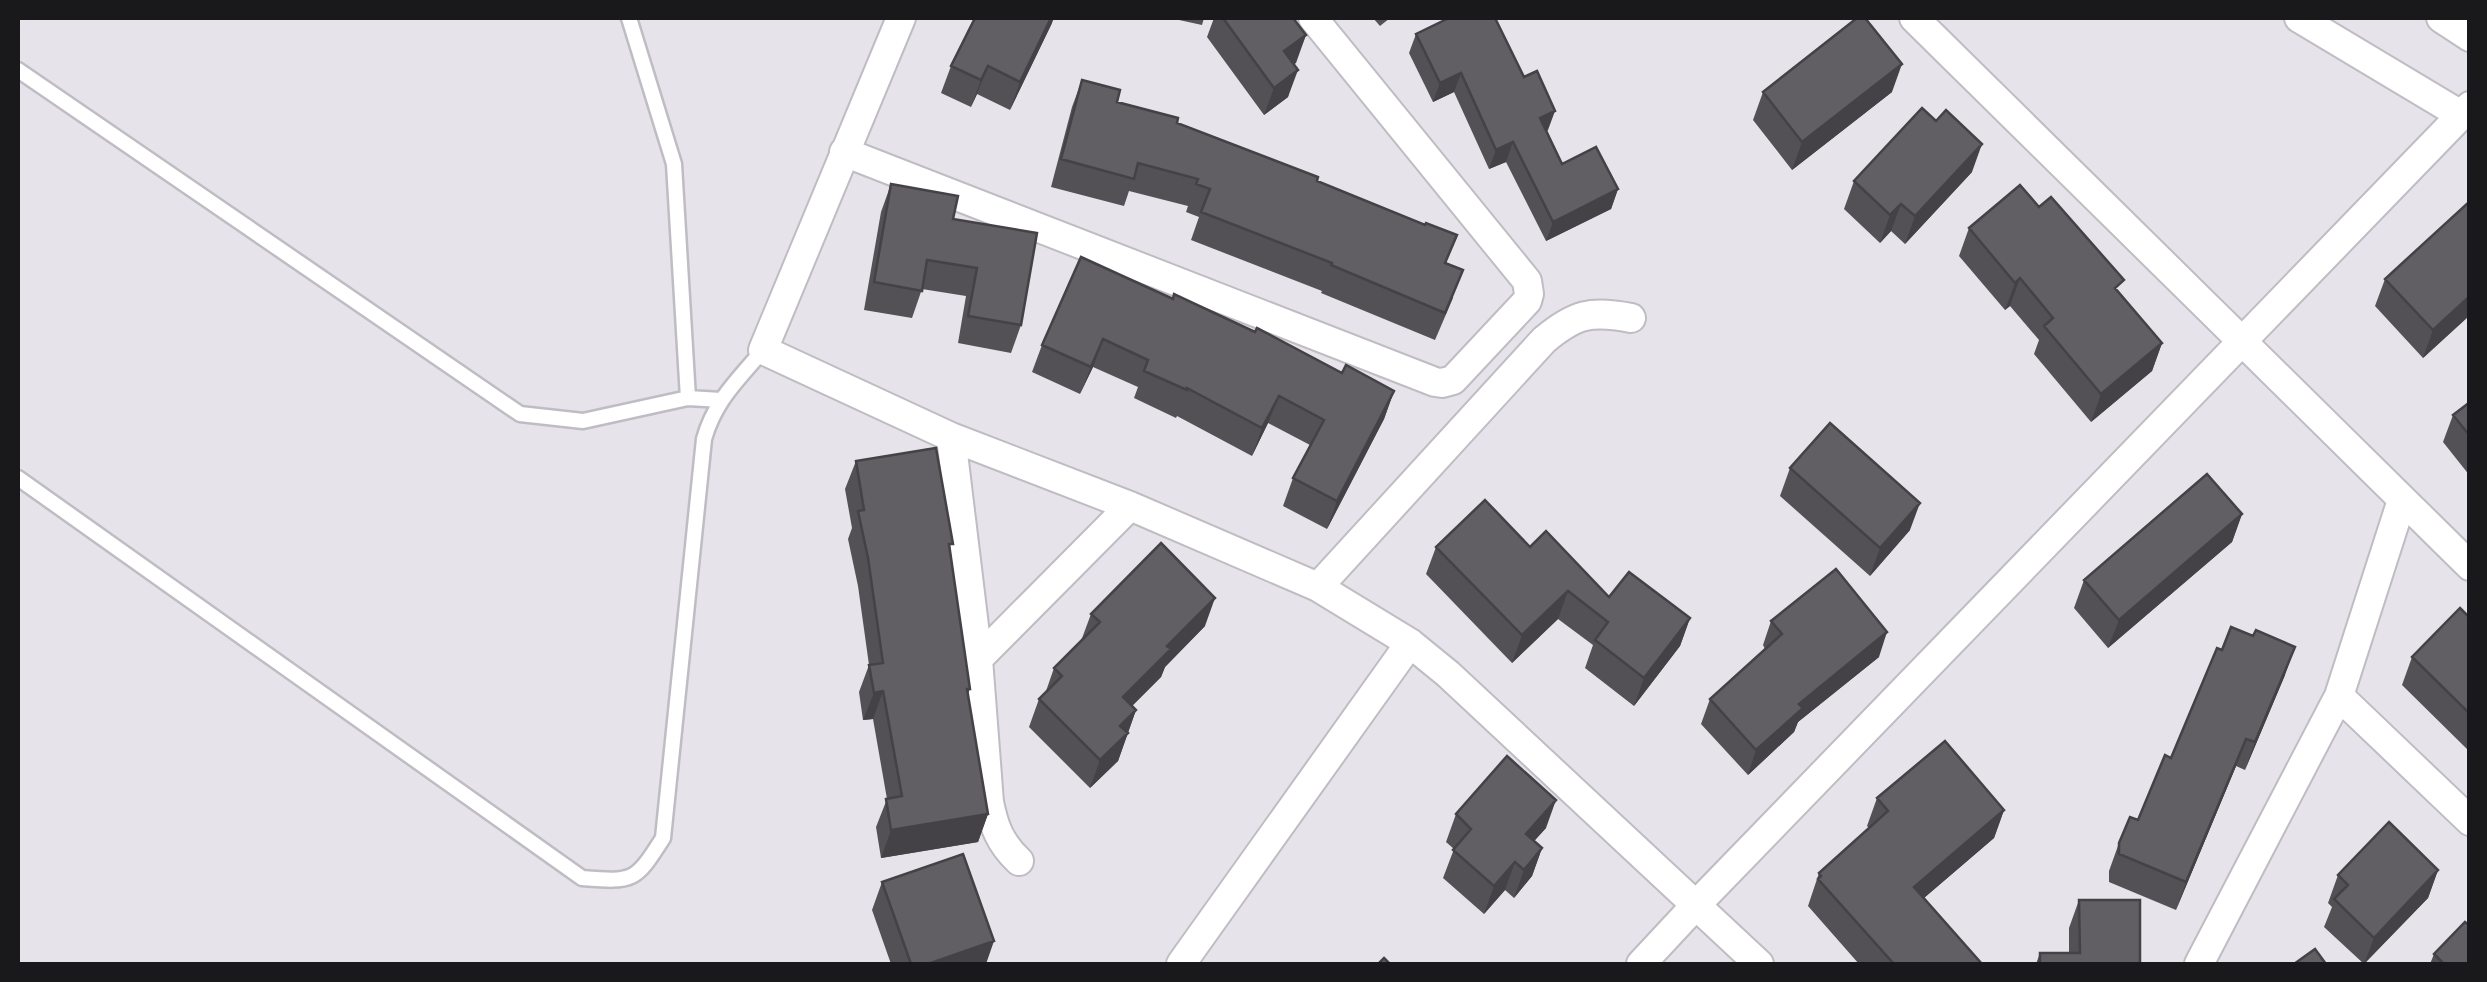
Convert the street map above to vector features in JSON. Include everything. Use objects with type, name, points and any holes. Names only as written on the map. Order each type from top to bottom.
[{"type":"street","points":[[901,18],[763,350],[950,437],[1130,506],[1318,588],[1410,643],[1759,964]]},
{"type":"street","points":[[844,152],[1416,375],[1448,382],[1527,301],[1527,281],[1314,18]]},
{"type":"street","points":[[1914,18],[2470,566]]},
{"type":"street","points":[[1641,964],[2465,111],[2299,18]]},
{"type":"street","points":[[2441,18],[2470,38]]},
{"type":"street","points":[[1318,588],[1544,340],[1563,324],[1586,315],[1606,313],[1631,318]]},
{"type":"street","points":[[950,437],[978,660],[989,802],[1004,847],[1019,861]]},
{"type":"street","points":[[2199,964],[2339,696],[2402,500]]},
{"type":"street","points":[[978,660],[1130,506]]},
{"type":"street","points":[[1181,964],[1410,643]]},
{"type":"street","points":[[2339,696],[2470,821]]},
{"type":"lane","points":[[629,18],[674,164],[688,398]]},
{"type":"lane","points":[[18,70],[520,414],[583,421],[688,398],[721,400]]},
{"type":"lane","points":[[18,478],[582,878],[621,881],[642,872],[663,838],[704,439],[721,400],[763,350]]},
{"type":"building","points":[[975,18],[1051,18],[1020,82],[988,66],[981,80],[951,66]]},
{"type":"building","points":[[1223,18],[1293,18],[1306,35],[1284,51],[1298,70],[1274,88]]},
{"type":"building","points":[[1449,18],[1495,18],[1524,77],[1537,71],[1555,111],[1540,118],[1562,164],[1596,147],[1618,189],[1553,222],[1513,142],[1496,150],[1461,73],[1440,83],[1416,34]]},
{"type":"building","points":[[1857,18],[1865,18],[1902,64],[1802,142],[1763,92]]},
{"type":"building","points":[[1082,80],[1120,90],[1117,102],[1178,118],[1177,123],[1457,235],[1445,263],[1463,270],[1445,313],[1201,212],[1210,189],[1196,184],[1198,179],[1138,163],[1134,179],[1061,159]]},
{"type":"building","points":[[1922,108],[1936,121],[1946,110],[1982,144],[1915,216],[1901,204],[1890,215],[1854,181]]},
{"type":"building","points":[[891,184],[958,196],[953,219],[1037,233],[1021,325],[968,316],[977,268],[927,260],[922,291],[874,282]]},
{"type":"building","points":[[2020,185],[2039,207],[2051,197],[2124,280],[2115,288],[2162,343],[2101,394],[2044,326],[2053,318],[2020,278],[2015,283],[1969,228]]},
{"type":"building","points":[[2470,201],[2470,296],[2433,330],[2385,279]]},
{"type":"building","points":[[1081,257],[1173,299],[1174,294],[1255,332],[1257,328],[1342,373],[1346,365],[1394,391],[1337,501],[1293,478],[1324,420],[1279,396],[1262,428],[1187,388],[1144,371],[1148,360],[1103,339],[1091,367],[1042,345]]},
{"type":"building","points":[[2470,402],[2470,436],[2453,415]]},
{"type":"building","points":[[1830,423],[1920,503],[1880,548],[1790,468]]},
{"type":"building","points":[[936,448],[953,544],[949,544],[967,689],[988,814],[891,830],[886,799],[902,796],[883,691],[874,693],[869,665],[883,663],[858,511],[864,510],[856,461]]},
{"type":"building","points":[[2207,474],[2242,514],[2119,620],[2084,580]]},
{"type":"building","points":[[1485,500],[1530,547],[1546,531],[1609,597],[1629,572],[1690,618],[1644,678],[1595,640],[1608,622],[1568,591],[1522,635],[1436,547]]},
{"type":"building","points":[[1161,543],[1215,598],[1123,697],[1136,710],[1120,726],[1128,733],[1100,760],[1039,699],[1062,676],[1054,668],[1100,622],[1091,614]]},
{"type":"building","points":[[1836,569],[1887,632],[1799,704],[1803,708],[1756,750],[1710,699],[1782,634],[1771,621]]},
{"type":"building","points":[[2460,608],[2470,618],[2470,714],[2412,657]]},
{"type":"building","points":[[2231,627],[2253,636],[2256,630],[2295,647],[2255,742],[2246,739],[2186,882],[2119,854],[2119,843],[2130,817],[2138,820],[2165,755],[2171,758],[2217,648],[2222,650]]},
{"type":"building","points":[[1945,741],[2004,810],[1914,887],[1982,964],[1894,964],[1818,879],[1819,873],[1888,811],[1877,798]]},
{"type":"building","points":[[1507,756],[1556,800],[1526,834],[1542,848],[1524,870],[1515,862],[1494,886],[1453,850],[1471,829],[1456,814]]},
{"type":"building","points":[[2389,822],[2438,870],[2374,938],[2334,899],[2348,885],[2338,875]]},
{"type":"building","points":[[963,854],[994,941],[928,964],[911,964],[882,882]]},
{"type":"building","points":[[2079,900],[2140,900],[2140,964],[2040,964],[2040,953],[2080,953]]},
{"type":"building","points":[[2465,922],[2470,926],[2470,964],[2444,964],[2434,954]]},
{"type":"building","points":[[2315,949],[2326,964],[2294,964]]}]
